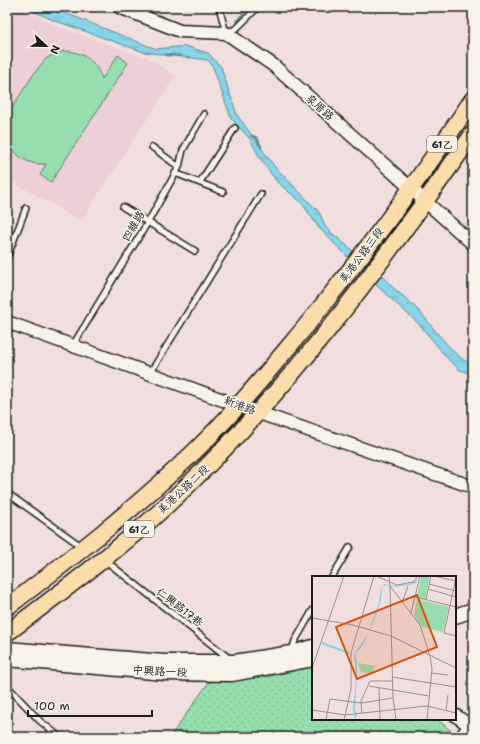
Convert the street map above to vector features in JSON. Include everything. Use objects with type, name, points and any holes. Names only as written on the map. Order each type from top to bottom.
[{"type":"main road","name":"美港公路三段","points":[[240,405],[357,261],[473,99]]},
{"type":"main road","name":"美港公路三段","points":[[259,413],[304,360],[371,274],[425,202],[473,134]]},
{"type":"main road","name":"美港公路二段","points":[[7,607],[84,549],[144,498],[195,451],[240,405]]},
{"type":"main road","name":"美港公路二段","points":[[7,633],[103,559],[165,507],[216,458],[259,413]]},
{"type":"main road","points":[[456,615],[469,607]]},
{"type":"main road","name":"中興路一段","points":[[7,649],[233,668],[312,647]]},
{"type":"main road","name":"中興路一段","points":[[7,659],[164,673],[233,668],[312,659]]},
{"type":"street","points":[[119,7],[180,31],[226,33]]},
{"type":"street","name":"泉厝路","points":[[226,33],[273,65],[473,244]]},
{"type":"street","name":"新港路","points":[[7,322],[259,413],[473,487]]},
{"type":"street","points":[[456,716],[471,727],[460,737]]},
{"type":"lane","points":[[219,7],[226,33],[237,28],[258,7]]},
{"type":"lane","name":"四維路","points":[[72,346],[148,222],[179,167],[183,150],[204,114]]},
{"type":"lane","points":[[200,182],[235,128]]},
{"type":"lane","points":[[152,147],[179,167]]},
{"type":"lane","points":[[175,173],[223,192]]},
{"type":"lane","points":[[150,373],[261,194]]},
{"type":"lane","points":[[123,207],[195,251]]},
{"type":"lane","points":[[7,258],[26,208]]},
{"type":"lane","points":[[7,493],[84,549]]},
{"type":"lane","points":[[333,576],[350,546]]},
{"type":"lane","name":"仁興路17巷","points":[[103,559],[233,668]]},
{"type":"lane","points":[[292,653],[295,641],[312,612]]},
{"type":"lane","points":[[7,686],[40,721],[60,737]]},
{"type":"shaded area","points":[[7,7],[18,7],[56,26],[149,59],[175,76],[81,221],[7,178]]},
{"type":"green space","points":[[63,51],[70,51],[88,58],[96,67],[102,79],[118,55],[128,63],[51,182],[40,175],[46,164],[29,162],[16,153],[8,139],[7,121],[30,79],[46,59]]},
{"type":"green space","points":[[312,667],[312,720],[438,720],[452,732],[448,737],[170,737],[209,682],[270,676]]},
{"type":"water","points":[[24,7],[50,7],[156,49],[185,46],[208,53],[221,67],[237,115],[275,167],[319,212],[326,228],[385,278],[392,287],[416,308],[457,355],[473,365],[473,374],[460,370],[448,359],[419,324],[377,286],[319,228],[301,202],[277,182],[260,158],[250,139],[231,118],[213,67],[208,60],[144,52],[53,20]]},
{"type":"waterway","points":[[237,21],[249,7]]},
{"type":"waterway","points":[[166,55],[181,56]]},
{"type":"waterway","points":[[252,136],[257,138],[261,147]]}]
